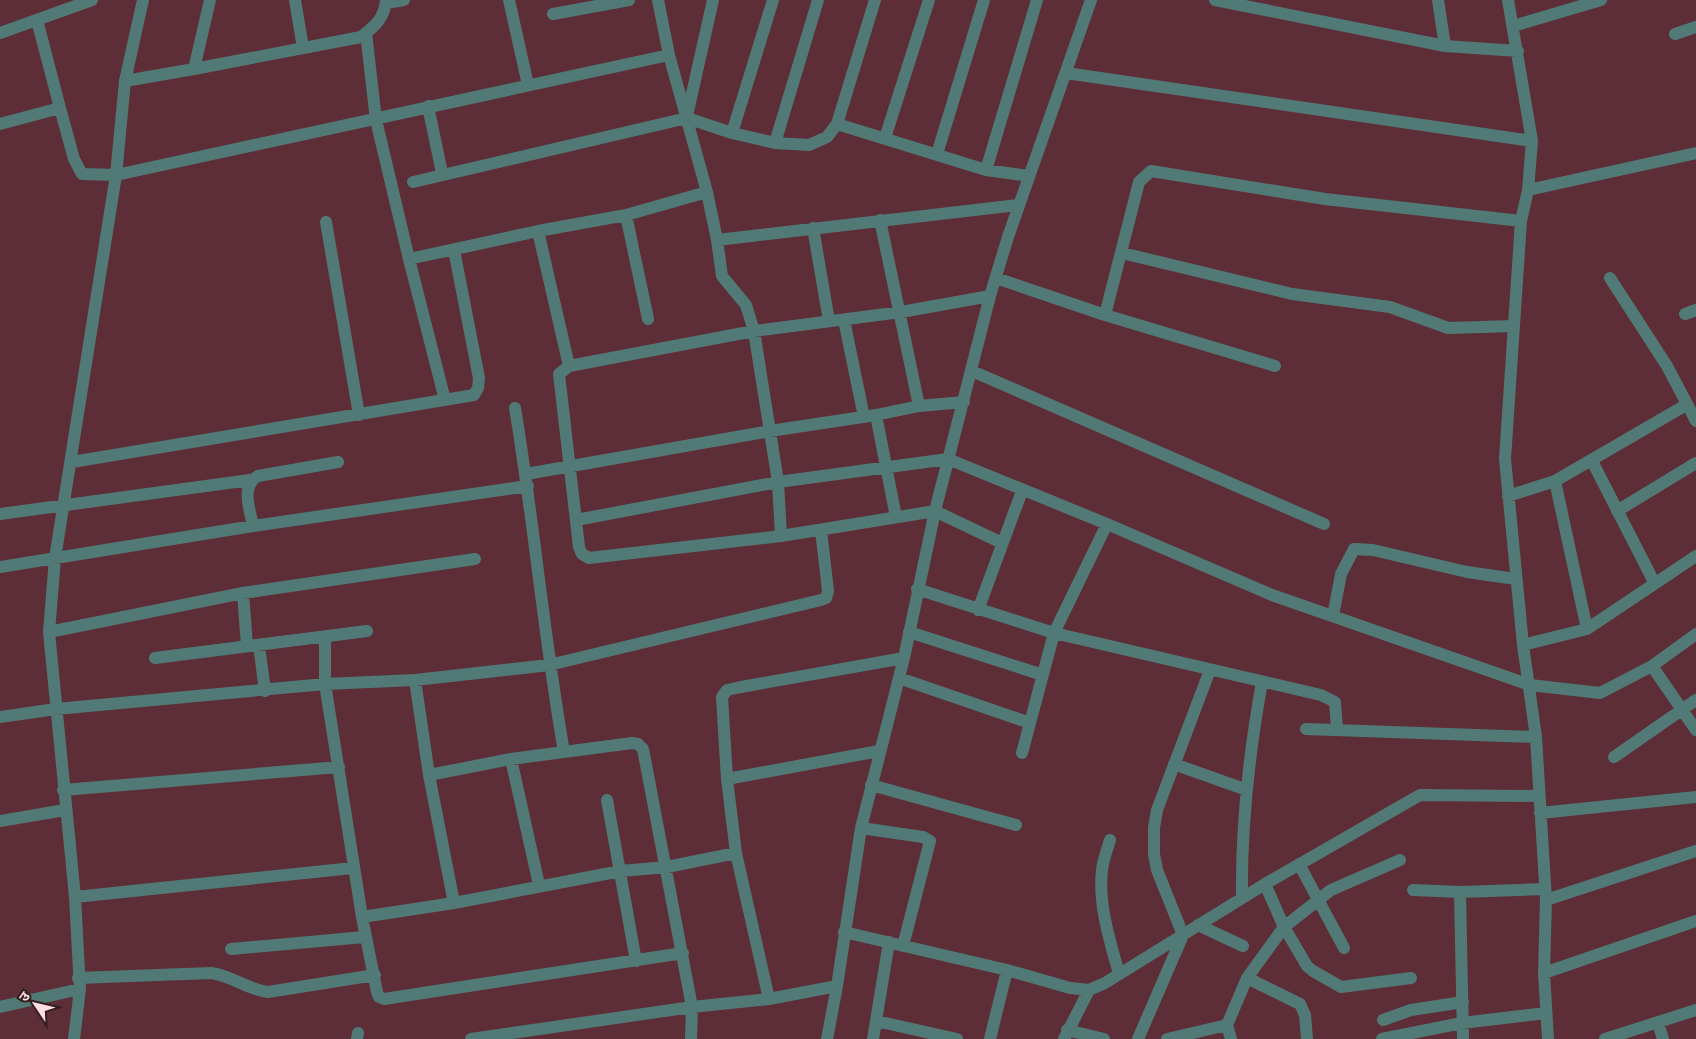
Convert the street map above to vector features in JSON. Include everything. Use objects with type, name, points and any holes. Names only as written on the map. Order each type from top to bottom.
[{"type":"street","points":[[1,29],[37,20],[92,0]]},
{"type":"street","points":[[74,1039],[79,983],[76,897],[65,810],[49,632],[55,558],[72,462],[116,175],[125,81],[143,0]]},
{"type":"street","points":[[194,69],[210,0]]},
{"type":"street","points":[[295,0],[303,48]]},
{"type":"street","points":[[125,81],[361,37],[378,22],[384,12],[386,2],[404,0]]},
{"type":"street","points":[[510,0],[528,85]]},
{"type":"street","points":[[553,14],[629,0]]},
{"type":"street","points":[[658,0],[669,55],[706,192],[717,240],[722,276],[746,305],[754,331],[778,482],[781,536]]},
{"type":"street","points":[[732,133],[773,0]]},
{"type":"street","points":[[774,142],[818,0]]},
{"type":"street","points":[[413,182],[442,173],[687,118],[732,133],[774,142],[809,145],[828,137],[837,124],[875,0]]},
{"type":"street","points":[[885,138],[929,0]]},
{"type":"street","points":[[937,154],[984,0]]},
{"type":"street","points":[[986,170],[1037,0]]},
{"type":"street","points":[[826,1039],[838,986],[844,932],[861,828],[870,785],[900,678],[934,511],[972,372],[990,296],[1018,205],[1091,0]]},
{"type":"street","points":[[1215,0],[1445,46],[1518,51]]},
{"type":"street","points":[[1438,0],[1445,46]]},
{"type":"street","points":[[1508,0],[1532,141],[1528,190],[1521,221],[1506,435],[1508,496],[1523,645],[1536,737],[1546,894],[1544,973],[1548,1039]]},
{"type":"street","points":[[1513,26],[1601,0]]},
{"type":"street","points":[[687,118],[710,4]]},
{"type":"street","points":[[37,20],[74,159],[82,174],[116,175],[669,55]]},
{"type":"street","points":[[1675,34],[1696,27]]},
{"type":"street","points":[[366,33],[376,120],[445,400]]},
{"type":"street","points":[[1066,73],[1532,141]]},
{"type":"street","points":[[428,106],[442,173]]},
{"type":"street","points":[[0,124],[60,108]]},
{"type":"street","points":[[837,124],[986,170],[1029,176]]},
{"type":"street","points":[[1528,190],[1696,153]]},
{"type":"street","points":[[1105,315],[1139,182],[1151,171],[1325,199],[1521,221]]},
{"type":"street","points":[[409,260],[538,231],[626,215],[706,192]]},
{"type":"street","points":[[717,240],[1018,205]]},
{"type":"street","points":[[626,215],[648,319]]},
{"type":"street","points":[[880,220],[901,312],[919,406]]},
{"type":"street","points":[[326,222],[359,415]]},
{"type":"street","points":[[812,228],[829,321]]},
{"type":"street","points":[[538,231],[569,366]]},
{"type":"street","points":[[72,462],[474,395],[478,388],[479,378],[454,250]]},
{"type":"street","points":[[1122,253],[1292,294],[1390,307],[1448,328],[1514,326]]},
{"type":"street","points":[[996,278],[1105,315],[1276,366]]},
{"type":"street","points":[[1610,278],[1667,366],[1696,421]]},
{"type":"street","points":[[990,296],[901,312],[754,331],[569,366],[559,374],[579,547],[582,554],[589,558],[781,536],[934,511],[1002,544]]},
{"type":"street","points":[[844,320],[870,416],[887,469],[896,517]]},
{"type":"street","points":[[972,372],[1324,524]]},
{"type":"street","points":[[0,567],[527,480],[569,466],[770,430],[870,416],[919,406],[964,402]]},
{"type":"street","points":[[1508,496],[1556,481],[1686,404]]},
{"type":"street","points":[[515,408],[527,480],[549,665],[564,752]]},
{"type":"street","points":[[576,520],[778,482],[887,469],[948,459],[1022,491],[1107,524],[1272,595],[1530,685],[1600,693],[1652,666],[1696,634]]},
{"type":"street","points":[[1592,461],[1654,582]]},
{"type":"street","points":[[0,514],[250,480],[258,476],[338,462]]},
{"type":"street","points":[[1618,512],[1696,463]]},
{"type":"street","points":[[250,480],[247,488],[253,526]]},
{"type":"street","points":[[1556,481],[1587,629]]},
{"type":"street","points":[[978,610],[1022,491]]},
{"type":"street","points":[[1022,753],[1054,633],[1107,524]]},
{"type":"street","points":[[0,716],[325,684],[414,680],[549,665],[826,598],[828,591],[821,530]]},
{"type":"street","points":[[1333,616],[1341,574],[1354,549],[1373,550],[1466,572],[1516,579]]},
{"type":"street","points":[[1523,645],[1587,629],[1654,582],[1696,556]]},
{"type":"street","points":[[49,632],[242,593],[475,559]]},
{"type":"street","points":[[917,590],[1054,633],[1321,695],[1335,702],[1337,729]]},
{"type":"street","points":[[242,593],[253,646],[266,691]]},
{"type":"street","points":[[155,658],[368,631]]},
{"type":"street","points":[[909,632],[1043,674]]},
{"type":"street","points":[[326,637],[325,684],[364,938],[375,975],[379,997],[384,999],[683,953]]},
{"type":"street","points":[[769,999],[736,853],[727,779],[722,697],[727,690],[904,658]]},
{"type":"street","points":[[1652,666],[1696,730]]},
{"type":"street","points":[[1138,1039],[1183,935],[1157,870],[1154,854],[1157,810],[1210,670]]},
{"type":"street","points":[[900,678],[1030,723]]},
{"type":"street","points":[[414,680],[429,774],[454,903]]},
{"type":"street","points":[[1242,898],[1241,848],[1250,749],[1262,682]]},
{"type":"street","points":[[1614,757],[1696,700]]},
{"type":"street","points":[[1306,729],[1536,737]]},
{"type":"street","points":[[429,774],[511,759],[632,744],[638,744],[643,749],[692,1007],[691,1039]]},
{"type":"street","points":[[727,779],[879,751]]},
{"type":"street","points":[[511,759],[539,885]]},
{"type":"street","points":[[1174,764],[1247,790]]},
{"type":"street","points":[[63,790],[339,767]]},
{"type":"street","points":[[870,785],[1016,824]]},
{"type":"street","points":[[1104,1039],[1065,1034],[1089,990],[1119,974],[1265,884],[1420,795],[1539,796]]},
{"type":"street","points":[[1540,813],[1696,797]]},
{"type":"street","points":[[607,800],[636,961]]},
{"type":"street","points":[[0,821],[65,810]]},
{"type":"street","points":[[861,828],[923,837],[930,841],[903,946]]},
{"type":"street","points":[[1110,840],[1102,869],[1102,888],[1107,928],[1119,974]]},
{"type":"street","points":[[1413,890],[1546,894],[1696,851]]},
{"type":"street","points":[[362,917],[454,903],[539,885],[621,871],[666,866],[736,853]]},
{"type":"street","points":[[1231,1039],[1227,1025],[1247,978],[1284,927],[1318,898],[1331,890],[1400,860]]},
{"type":"street","points":[[1299,864],[1344,948]]},
{"type":"street","points":[[76,897],[353,868]]},
{"type":"street","points":[[1265,884],[1284,927],[1306,966],[1341,987],[1412,978]]},
{"type":"street","points":[[1460,892],[1463,1039]]},
{"type":"street","points":[[1544,973],[1696,921]]},
{"type":"street","points":[[1198,925],[1242,946]]},
{"type":"street","points":[[844,932],[1007,970],[1070,988],[1089,990]]},
{"type":"street","points":[[231,949],[364,938]]},
{"type":"street","points":[[873,1039],[889,942]]},
{"type":"street","points":[[990,1039],[1007,970]]},
{"type":"street","points":[[0,1007],[79,983],[211,973],[221,974],[259,991],[268,992],[375,975]]},
{"type":"street","points":[[1247,978],[1300,1004],[1305,1015],[1307,1039]]},
{"type":"street","points":[[471,1039],[692,1007],[769,999],[838,986]]},
{"type":"street","points":[[1383,1020],[1411,1010],[1463,1002]]},
{"type":"street","points":[[1605,1039],[1696,1010]]},
{"type":"street","points":[[1382,1039],[1462,1023],[1546,1013]]},
{"type":"street","points":[[876,1022],[957,1039]]},
{"type":"street","points":[[1658,1023],[1663,1039]]},
{"type":"street","points":[[1167,1039],[1227,1025]]}]
